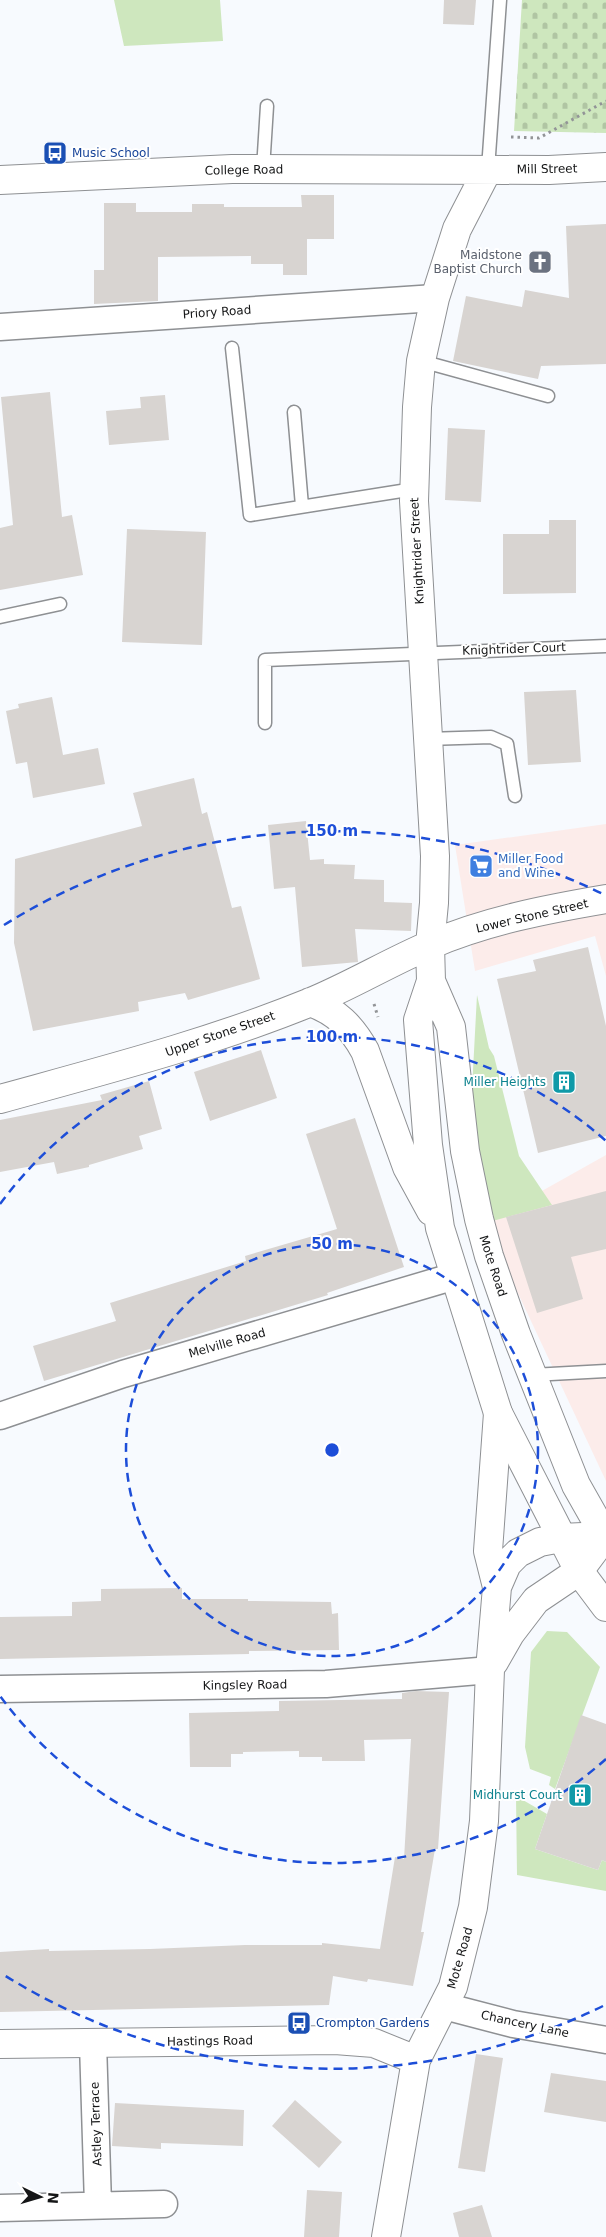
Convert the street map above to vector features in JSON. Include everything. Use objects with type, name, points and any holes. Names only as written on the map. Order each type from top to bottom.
[{"type":"main road","name":"Mill Street","points":[[488,169],[549,170],[606,167]]},
{"type":"main road","name":"College Road","points":[[0,180],[232,169],[488,169]]},
{"type":"main road","name":"Knightrider Street","points":[[430,945],[434,903],[435,856],[414,489],[417,407],[421,361],[435,298],[456,229],[488,169]]},
{"type":"main road","name":"Lower Stone Street","points":[[430,945],[478,926],[606,900]]},
{"type":"main road","name":"Upper Stone Street","points":[[0,1099],[160,1056],[310,1002],[365,978],[430,945]]},
{"type":"main road","name":"Mote Road","points":[[430,945],[431,982],[418,1020],[418,1037],[428,1145],[440,1228],[498,1413],[579,1571]]},
{"type":"main road","name":"Mote Road","points":[[431,982],[451,1027],[465,1151],[479,1219],[492,1265],[532,1375],[576,1486],[606,1537]]},
{"type":"main road","points":[[310,1002],[328,1009],[355,1034],[365,1051],[407,1167],[440,1228]]},
{"type":"main road","name":"Mote Road","points":[[497,1587],[488,1551],[498,1413]]},
{"type":"main road","name":"Mote Road","points":[[386,2237],[416,2060],[453,1987],[474,1907],[484,1821],[490,1670],[497,1587],[507,1564],[518,1553],[540,1542],[561,1538],[606,1537]]},
{"type":"main road","name":"Mote Road","points":[[490,1670],[510,1634],[536,1600],[579,1571],[606,1537]]},
{"type":"main road","points":[[579,1571],[606,1607]]},
{"type":"main road","name":"Hastings Road","points":[[0,2044],[335,2040],[374,2044],[416,2060]]},
{"type":"street","name":"Priory Road","points":[[0,327],[435,298]]},
{"type":"street","name":"Melville Road","points":[[0,1416],[123,1374],[455,1276]]},
{"type":"street","name":"Kingsley Road","points":[[0,1689],[326,1684],[490,1670]]},
{"type":"street","name":"Chancery Lane","points":[[444,2006],[513,2024],[606,2040]]},
{"type":"street","name":"Astley Terrace","points":[[93,2043],[98,2205]]},
{"type":"street","points":[[0,2208],[164,2204]]},
{"type":"lane","points":[[488,169],[500,0]]},
{"type":"lane","points":[[263,169],[267,106]]},
{"type":"lane","points":[[232,348],[250,515],[414,489]]},
{"type":"lane","points":[[421,361],[548,396]]},
{"type":"lane","points":[[294,412],[302,506]]},
{"type":"lane","points":[[0,616],[60,604]]},
{"type":"lane","name":"Knightrider Court","points":[[265,723],[265,660],[423,652],[606,646]]},
{"type":"lane","points":[[427,739],[491,737],[507,744],[515,796]]},
{"type":"lane","points":[[532,1375],[606,1371]]},
{"type":"path","points":[[490,136],[539,138],[606,101]]},
{"type":"path","points":[[365,978],[380,1023]]},
{"type":"shaded area","points":[[606,824],[606,976],[595,936],[475,971],[455,845]]},
{"type":"shaded area","points":[[606,1155],[606,1481],[485,1223]]},
{"type":"green space","points":[[114,0],[220,0],[223,41],[124,46]]},
{"type":"green space","points":[[522,0],[606,0],[606,133],[514,131]]},
{"type":"green space","points":[[477,995],[489,1048],[494,1056],[519,1156],[552,1205],[485,1223],[470,1127]]},
{"type":"green space","points":[[547,1631],[567,1632],[600,1667],[555,1789],[549,1785],[551,1777],[530,1769],[525,1747],[531,1652]]},
{"type":"green space","points":[[516,1796],[547,1814],[535,1849],[598,1870],[602,1860],[606,1862],[606,1891],[517,1875]]},
{"type":"building","points":[[444,0],[476,0],[474,25],[443,24]]},
{"type":"building","points":[[301,195],[334,195],[334,239],[307,239],[307,275],[283,275],[283,264],[251,264],[251,256],[158,257],[158,301],[94,304],[94,270],[104,270],[104,203],[136,203],[136,212],[192,212],[192,204],[224,204],[224,207],[302,207]]},
{"type":"building","points":[[606,224],[606,364],[541,366],[538,379],[453,361],[466,296],[522,307],[525,290],[569,298],[566,226]]},
{"type":"building","points":[[50,392],[62,517],[72,515],[83,575],[0,590],[0,528],[13,525],[1,397]]},
{"type":"building","points":[[165,395],[169,440],[109,445],[106,411],[141,408],[140,397]]},
{"type":"building","points":[[448,428],[485,430],[481,502],[445,500]]},
{"type":"building","points":[[549,520],[576,520],[576,593],[503,594],[503,534],[549,534]]},
{"type":"building","points":[[127,529],[206,532],[202,645],[122,642]]},
{"type":"building","points":[[576,690],[581,762],[528,765],[524,692]]},
{"type":"building","points":[[52,697],[63,755],[98,748],[105,784],[33,798],[27,762],[16,764],[6,711],[19,708],[18,704]]},
{"type":"building","points":[[194,778],[202,814],[207,812],[232,908],[241,906],[260,979],[188,1000],[185,993],[138,1002],[139,1011],[33,1031],[14,943],[15,859],[142,826],[133,793]]},
{"type":"building","points":[[306,821],[310,860],[324,859],[324,864],[355,865],[354,879],[384,880],[384,902],[412,903],[411,931],[355,929],[358,962],[302,967],[295,887],[274,889],[268,825]]},
{"type":"building","name":"Miller Heights","points":[[588,947],[606,1026],[606,1136],[538,1153],[497,979],[536,971],[533,960]]},
{"type":"building","points":[[261,1050],[277,1098],[210,1121],[194,1072]]},
{"type":"building","points":[[149,1081],[162,1129],[139,1136],[143,1149],[89,1165],[89,1167],[57,1174],[54,1162],[0,1172],[0,1120],[102,1100],[100,1095]]},
{"type":"building","points":[[355,1118],[404,1267],[327,1293],[328,1295],[44,1381],[33,1346],[116,1321],[110,1303],[246,1261],[245,1256],[337,1229],[306,1134]]},
{"type":"building","points":[[606,1191],[606,1249],[571,1257],[583,1299],[537,1313],[506,1217]]},
{"type":"building","points":[[182,1588],[182,1599],[331,1602],[332,1614],[338,1613],[339,1650],[249,1651],[249,1654],[0,1659],[0,1617],[72,1616],[72,1602],[101,1601],[101,1589]]},
{"type":"building","points":[[416,1691],[449,1692],[438,1849],[435,1849],[421,1932],[424,1932],[413,1986],[368,1979],[367,1982],[333,1976],[329,2005],[0,2012],[0,1952],[49,1949],[49,1951],[245,1945],[322,1945],[322,1943],[380,1949],[395,1857],[404,1859],[411,1739],[364,1740],[365,1761],[322,1761],[322,1757],[299,1757],[299,1751],[243,1752],[243,1754],[231,1754],[231,1767],[190,1767],[189,1713],[279,1711],[279,1701],[402,1699],[402,1693]]},
{"type":"building","name":"Midhurst Court","points":[[581,1715],[606,1724],[606,1862],[602,1860],[598,1870],[535,1849]]},
{"type":"building","points":[[476,2054],[503,2058],[485,2172],[458,2168]]},
{"type":"building","points":[[551,2073],[606,2081],[606,2122],[544,2112]]},
{"type":"building","points":[[295,2100],[342,2142],[319,2168],[272,2126]]},
{"type":"building","points":[[115,2103],[244,2110],[243,2146],[161,2143],[161,2149],[112,2146]]},
{"type":"building","points":[[307,2190],[342,2192],[339,2237],[304,2237]]},
{"type":"building","points":[[482,2205],[492,2237],[459,2237],[453,2213]]},
{"type":"place","name":"Music School","points":[[55,153]]},
{"type":"place","name":"Maidstone Baptist Church","points":[[540,262]]},
{"type":"place","name":"Miller Food and Wine","points":[[481,866]]},
{"type":"place","name":"Miller Heights","points":[[564,1082]]},
{"type":"place","name":"Midhurst Court","points":[[580,1795]]},
{"type":"place","name":"Crompton Gardens","points":[[299,2023]]}]
